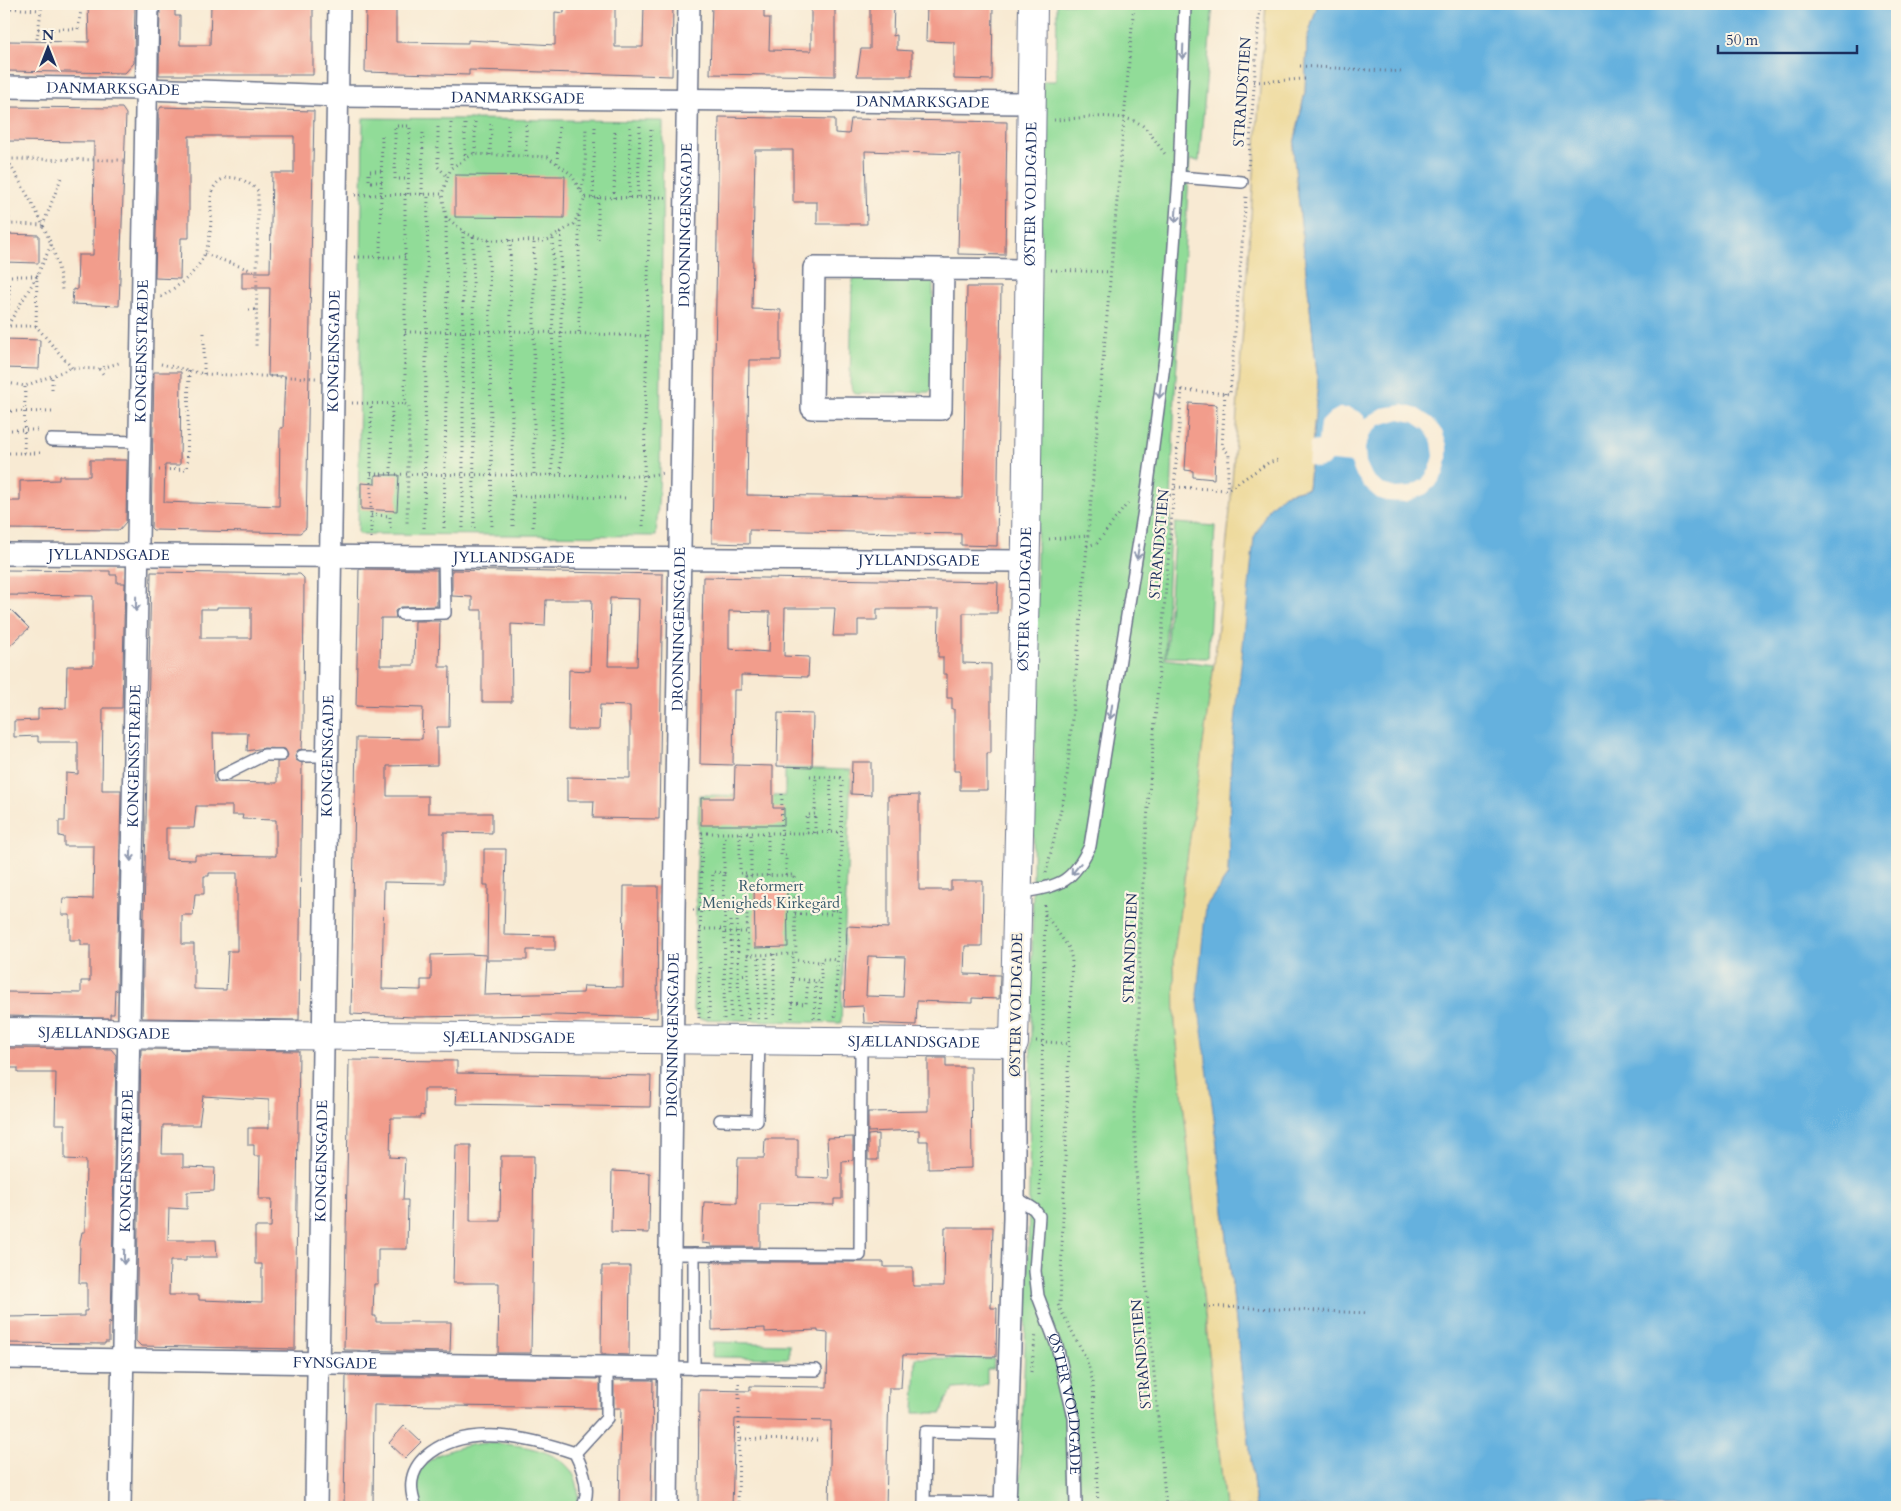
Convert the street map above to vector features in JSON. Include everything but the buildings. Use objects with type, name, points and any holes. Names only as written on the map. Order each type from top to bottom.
[{"type":"street","name":"KONGENSSTRÆDE","points":[[120,1507],[127,1033],[148,4]]},
{"type":"street","name":"KONGENSGADE","points":[[316,1507],[339,4]]},
{"type":"street","name":"DRONNINGENSGADE","points":[[667,1507],[686,99],[689,4]]},
{"type":"street","name":"ØSTER VOLDGADE","points":[[1005,1505],[1014,1196],[1014,1044],[1026,551],[1033,4]]},
{"type":"street","name":"DANMARKSGADE","points":[[4,87],[146,89],[338,96],[686,99],[1031,112]]},
{"type":"street","points":[[943,269],[941,409],[812,408],[814,268],[943,269],[1030,270]]},
{"type":"street","name":"JYLLANDSGADE","points":[[4,554],[680,559],[1026,551]]},
{"type":"street","name":"SJÆLLANDSGADE","points":[[4,1032],[674,1040],[758,1025],[861,1042],[1014,1044]]},
{"type":"street","name":"FYNSGADE","points":[[4,1358],[668,1368]]},
{"type":"lane","points":[[1019,893],[1046,888],[1066,880],[1078,868],[1090,846],[1147,491],[1167,343],[1179,177],[1185,4]]},
{"type":"lane","points":[[1179,177],[1245,183]]},
{"type":"lane","points":[[51,440],[139,442]]},
{"type":"lane","points":[[402,614],[445,614],[444,557]]},
{"type":"lane","points":[[222,776],[264,755],[282,755]]},
{"type":"lane","points":[[302,756],[328,756]]},
{"type":"lane","points":[[720,1120],[756,1121],[758,1025]]},
{"type":"lane","points":[[670,1254],[860,1255],[861,1042]]},
{"type":"lane","points":[[1014,1196],[1034,1208],[1039,1216]]},
{"type":"lane","name":"ØSTER VOLDGADE","points":[[1039,1216],[1035,1271],[1038,1296],[1057,1346],[1074,1418],[1076,1507]]},
{"type":"lane","points":[[694,1254],[694,1369]]},
{"type":"lane","points":[[575,1453],[608,1418],[608,1366]]},
{"type":"lane","points":[[668,1368],[816,1370]]},
{"type":"lane","points":[[1005,1505],[924,1502],[925,1432],[1008,1434]]},
{"type":"lane","points":[[416,1507],[410,1485],[417,1465],[444,1446],[460,1440],[502,1436],[554,1446],[575,1453]]},
{"type":"lane","points":[[575,1453],[585,1479],[586,1502],[582,1507]]},
{"type":"path","points":[[37,39],[42,4]]},
{"type":"path","points":[[38,29],[78,30],[82,4]]},
{"type":"path","points":[[1039,1216],[1047,865],[1066,788],[1134,4]]},
{"type":"path","name":"STRANDSTIEN","points":[[1225,393],[1230,394],[1260,4]]},
{"type":"path","points":[[6,8],[12,6],[40,10]]},
{"type":"path","points":[[1300,66],[1403,72]]},
{"type":"path","points":[[1254,82],[1305,79]]},
{"type":"path","points":[[1031,112],[1109,117],[1124,119],[1144,126],[1170,161],[1179,165]]},
{"type":"path","points":[[475,122],[475,154]]},
{"type":"path","points":[[444,528],[447,332],[446,217],[442,194],[451,168],[450,124]]},
{"type":"path","points":[[464,124],[465,159]]},
{"type":"path","points":[[490,155],[491,124]]},
{"type":"path","points":[[557,164],[559,124]]},
{"type":"path","points":[[638,197],[640,124]]},
{"type":"path","points":[[508,125],[509,155]]},
{"type":"path","points":[[526,125],[526,156]]},
{"type":"path","points":[[405,404],[407,194],[409,179],[410,126],[395,126],[395,179],[409,179]]},
{"type":"path","points":[[581,190],[585,178],[586,126]]},
{"type":"path","points":[[438,127],[438,167],[448,177]]},
{"type":"path","points":[[594,198],[595,127]]},
{"type":"path","points":[[614,198],[615,128]]},
{"type":"path","points":[[629,198],[630,128]]},
{"type":"path","points":[[642,526],[651,128]]},
{"type":"path","points":[[422,194],[423,129]]},
{"type":"path","points":[[380,257],[382,136]]},
{"type":"path","points":[[4,146],[7,159],[9,224],[43,225]]},
{"type":"path","points":[[446,217],[463,232],[489,240],[546,241],[574,224],[585,198],[571,174],[548,157],[475,154],[451,168]]},
{"type":"path","points":[[7,159],[144,160]]},
{"type":"path","points":[[7,159],[52,243],[61,278],[62,291]]},
{"type":"path","points":[[382,171],[369,171],[369,182],[382,182]]},
{"type":"path","points":[[142,310],[193,273],[204,254],[211,234],[213,189],[220,181],[229,177],[241,178],[252,184],[258,191],[256,348]]},
{"type":"path","points":[[43,225],[61,178]]},
{"type":"path","points":[[424,528],[428,194]]},
{"type":"path","points":[[336,195],[442,194]]},
{"type":"path","points":[[585,198],[686,197]]},
{"type":"path","points":[[598,198],[598,239]]},
{"type":"path","points":[[579,213],[579,333]]},
{"type":"path","points":[[463,232],[464,530]]},
{"type":"path","points":[[561,232],[561,475]]},
{"type":"path","points":[[473,236],[474,531]]},
{"type":"path","points":[[552,475],[553,237]]},
{"type":"path","points":[[489,240],[492,529]]},
{"type":"path","points":[[510,240],[514,474],[513,526]]},
{"type":"path","points":[[534,241],[534,474]]},
{"type":"path","points":[[7,326],[37,276],[52,243]]},
{"type":"path","points":[[204,254],[256,272]]},
{"type":"path","points":[[350,257],[406,257]]},
{"type":"path","points":[[1030,270],[1111,272]]},
{"type":"path","points":[[7,326],[10,276],[37,276]]},
{"type":"path","points":[[37,276],[36,326],[72,368]]},
{"type":"path","points":[[248,310],[256,310]]},
{"type":"path","points":[[7,326],[36,326]]},
{"type":"path","points":[[204,329],[204,374]]},
{"type":"path","points":[[405,332],[512,331],[646,336]]},
{"type":"path","points":[[5,453],[5,381],[25,386],[52,378],[72,368],[100,369],[123,362],[175,366],[204,374],[334,378]]},
{"type":"path","points":[[100,369],[104,375]]},
{"type":"path","points":[[138,470],[187,469],[189,371]]},
{"type":"path","points":[[52,378],[52,391]]},
{"type":"path","points":[[24,453],[25,386]]},
{"type":"path","points":[[1161,389],[1225,393],[1222,446],[1229,454],[1227,490]]},
{"type":"path","name":"STRANDSTIEN","points":[[1166,1507],[1136,1172],[1134,1113],[1139,1027],[1140,924],[1182,390]]},
{"type":"path","points":[[334,403],[405,404],[409,406],[406,527]]},
{"type":"path","points":[[370,557],[371,404]]},
{"type":"path","points":[[391,473],[392,404]]},
{"type":"path","points":[[6,411],[52,412]]},
{"type":"path","points":[[6,430],[42,430]]},
{"type":"path","points":[[1175,487],[1227,490],[1261,467],[1278,460]]},
{"type":"path","points":[[371,474],[408,472],[644,476],[660,472],[681,473]]},
{"type":"path","points":[[1088,546],[1097,543],[1135,493],[1147,491]]},
{"type":"path","points":[[1160,494],[1174,496]]},
{"type":"path","points":[[514,496],[627,498]]},
{"type":"path","points":[[533,527],[534,497]]},
{"type":"path","points":[[371,516],[390,516],[390,530]]},
{"type":"path","points":[[1026,551],[1088,536]]},
{"type":"path","points":[[806,1021],[835,1022],[842,832],[842,778],[810,776]]},
{"type":"path","points":[[815,833],[816,776]]},
{"type":"path","points":[[830,831],[831,777]]},
{"type":"path","points":[[782,794],[781,855],[786,855],[786,875]]},
{"type":"path","points":[[807,833],[807,815],[815,814]]},
{"type":"path","points":[[774,954],[774,1021],[758,1025],[731,1019],[699,1019],[702,833],[842,832]]},
{"type":"path","points":[[724,833],[724,1019]]},
{"type":"path","points":[[740,833],[740,873],[747,873],[748,974],[758,1025]]},
{"type":"path","points":[[751,876],[752,833]]},
{"type":"path","points":[[768,833],[768,876]]},
{"type":"path","points":[[711,911],[713,872],[724,872]]},
{"type":"path","points":[[746,876],[794,875],[796,954],[793,954],[792,1021]]},
{"type":"path","points":[[689,910],[747,912]]},
{"type":"path","points":[[795,914],[832,914],[832,910],[840,910]]},
{"type":"path","points":[[731,911],[731,1019]]},
{"type":"path","points":[[738,912],[739,1020]]},
{"type":"path","points":[[1045,914],[1069,948],[1072,960],[1060,1306]]},
{"type":"path","points":[[700,929],[748,932]]},
{"type":"path","points":[[758,1025],[759,954]]},
{"type":"path","points":[[758,1025],[766,954]]},
{"type":"path","points":[[748,955],[793,954]]},
{"type":"path","points":[[820,1022],[822,958],[838,960]]},
{"type":"path","points":[[793,960],[821,962]]},
{"type":"path","points":[[709,1019],[710,966]]},
{"type":"path","points":[[738,974],[748,974]]},
{"type":"path","points":[[793,980],[821,981]]},
{"type":"path","points":[[792,1003],[806,1004],[808,980]]},
{"type":"path","points":[[814,1022],[816,981]]},
{"type":"path","points":[[783,1021],[799,1021]]},
{"type":"path","points":[[1014,1044],[1043,1041],[1070,1044]]},
{"type":"path","points":[[1204,1306],[1368,1313]]},
{"type":"path","points":[[738,1507],[739,1369]]},
{"type":"path","points":[[739,1438],[817,1440]]},
{"type":"green space","points":[[1057,4],[1213,4],[1199,161],[1190,160],[1175,393],[1165,659],[1214,665],[1174,954],[1175,1023],[1225,1507],[1019,1507],[1028,1267],[1043,81],[1056,81]]},
{"type":"green space","points":[[363,118],[663,121],[660,472],[656,536],[358,534]]},
{"type":"green space","points":[[854,277],[930,277],[933,280],[933,387],[929,392],[855,394],[850,383],[852,285]]},
{"type":"green space","points":[[1175,523],[1215,526],[1208,658],[1166,657]]},
{"type":"green space","name":"Reformert Menigheds Kirkegård","points":[[785,768],[851,770],[841,1023],[699,1019],[693,1008],[699,795],[785,796]]},
{"type":"green space","points":[[713,1342],[789,1344],[789,1358],[712,1357]]},
{"type":"green space","points":[[916,1358],[994,1359],[993,1369],[987,1369],[987,1383],[979,1387],[954,1389],[946,1400],[942,1413],[914,1413]]},
{"type":"green space","points":[[484,1443],[534,1449],[550,1454],[563,1462],[573,1474],[578,1488],[577,1507],[421,1507],[416,1489],[417,1477],[422,1468],[439,1454]]},
{"type":"sand","points":[[1266,4],[1318,4],[1307,39],[1305,92],[1293,149],[1318,383],[1308,488],[1284,494],[1268,509],[1231,763],[1228,875],[1206,906],[1214,1118],[1256,1507],[1225,1507],[1175,1023],[1174,953],[1214,665],[1230,511]]},
{"type":"water","points":[[1318,4],[1897,4],[1897,1507],[1256,1507],[1214,1118],[1197,995],[1206,906],[1228,875],[1231,763],[1254,538],[1268,509],[1284,494],[1308,488],[1318,383],[1293,149],[1305,92],[1307,39]]},
{"type":"pier","points":[[1403,405],[1418,409],[1432,418],[1442,431],[1447,445],[1444,473],[1437,484],[1426,494],[1405,502],[1386,501],[1377,498],[1364,487],[1355,474],[1351,463],[1332,461],[1326,466],[1316,468],[1308,465],[1310,442],[1318,441],[1320,423],[1330,413],[1339,408],[1350,408],[1360,412],[1366,418],[1382,408]],"holes":[[[1400,419],[1413,422],[1425,430],[1432,442],[1434,456],[1430,469],[1422,480],[1409,487],[1396,488],[1382,484],[1372,475],[1366,462],[1365,448],[1370,435],[1380,425]]]}]
